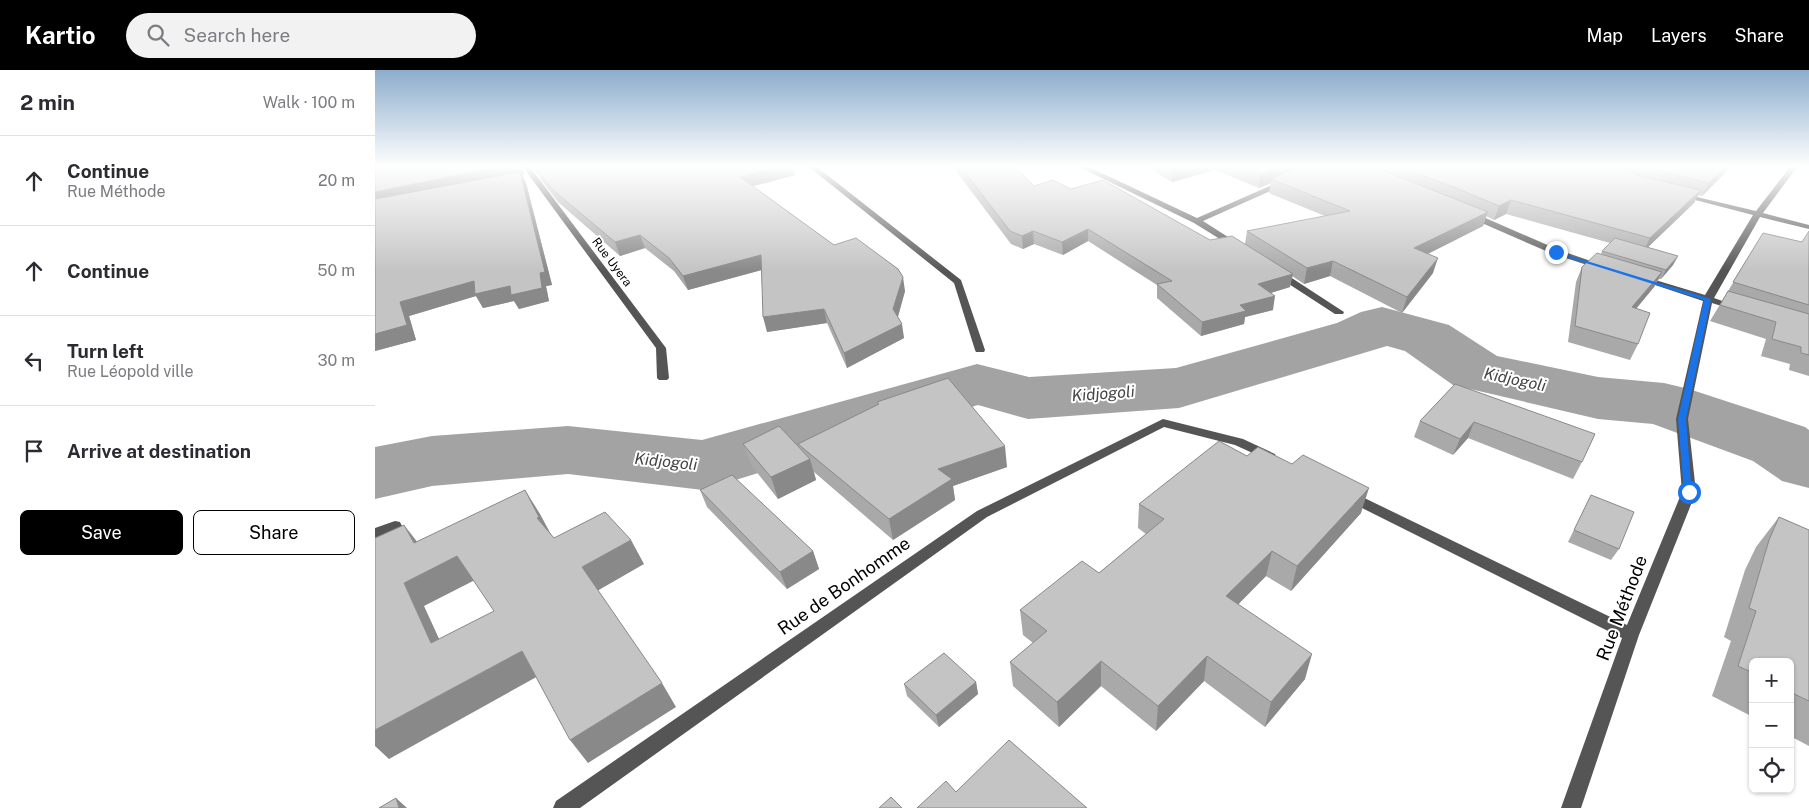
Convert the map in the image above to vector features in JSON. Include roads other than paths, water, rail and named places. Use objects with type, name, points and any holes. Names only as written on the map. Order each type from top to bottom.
[{"type":"street","name":"Rue Uyera","points":[[550,201],[661,348],[663,378]]},
{"type":"street","points":[[856,201],[958,282],[980,350]]},
{"type":"street","points":[[1155,201],[1197,221],[1247,253]]},
{"type":"street","points":[[1197,221],[1241,201]]},
{"type":"street","points":[[1704,201],[1809,227]]},
{"type":"street","name":"Rue Méthode","points":[[1571,808],[1631,635],[1689,492],[1682,419],[1708,299],[1757,215],[1767,201]]},
{"type":"street","points":[[1460,211],[1556,252],[1613,270]]},
{"type":"street","points":[[1272,269],[1339,312]]},
{"type":"street","points":[[1632,276],[1745,310]]},
{"type":"street","name":"Rue de Bonhomme","points":[[563,808],[982,514],[1163,422],[1239,442],[1284,464]]},
{"type":"street","points":[[1337,490],[1631,635]]},
{"type":"street","points":[[375,534],[395,526]]},
{"type":"waterway","name":"Kidjogoli","points":[[375,473],[432,461],[568,450],[703,465],[977,384],[1028,398],[1179,388],[1359,336],[1382,325],[1427,338],[1476,371],[1598,398],[1664,404],[1779,444],[1809,463]]}]
